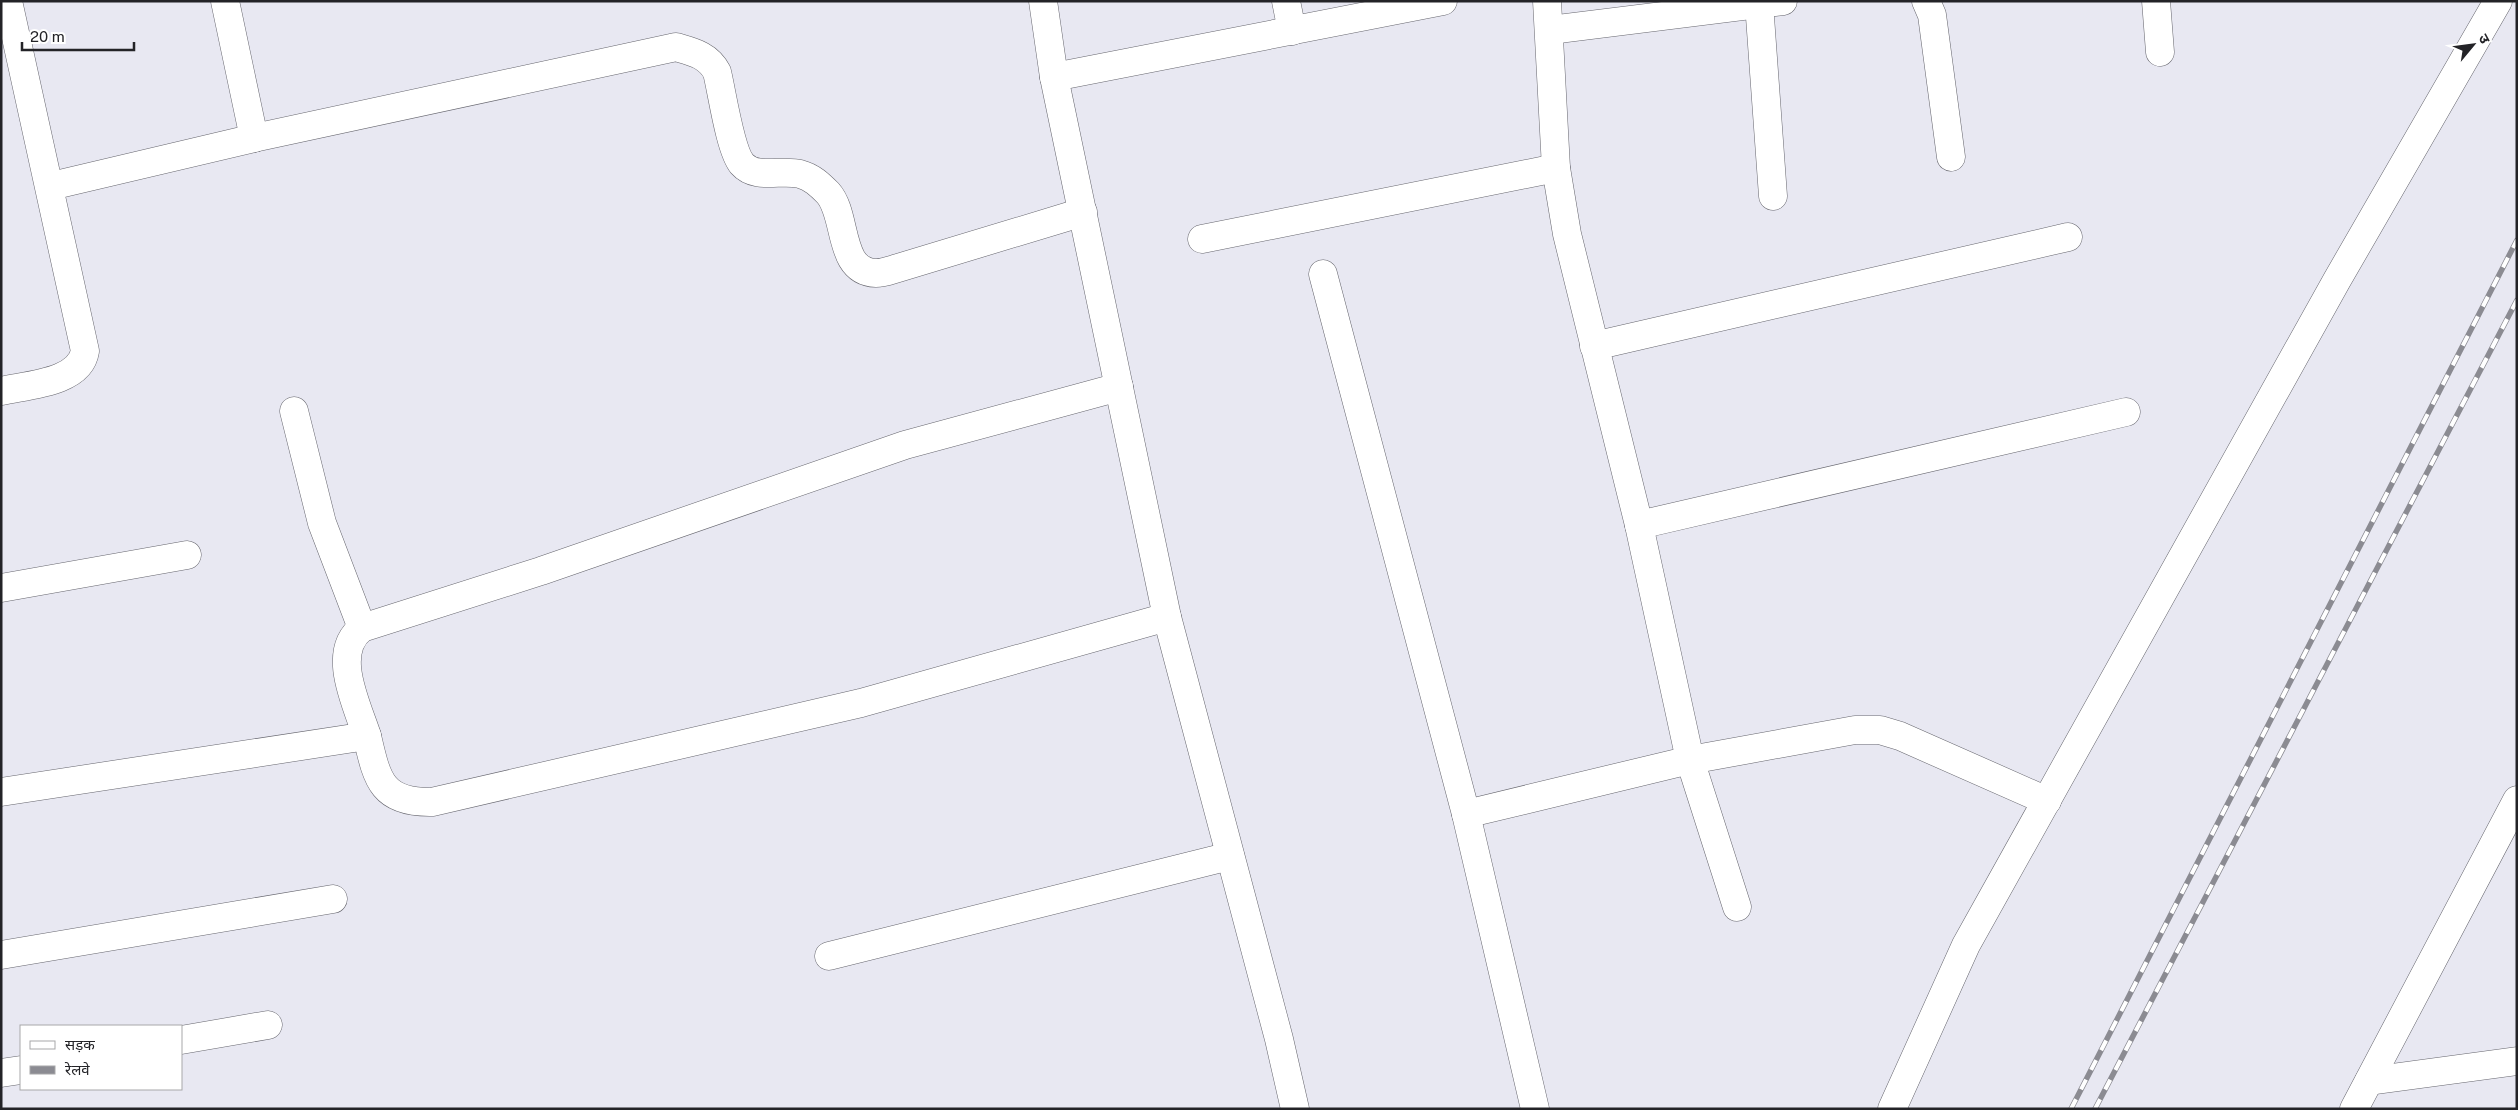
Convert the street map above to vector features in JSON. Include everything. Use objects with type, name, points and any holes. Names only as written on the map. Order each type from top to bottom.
[{"type":"street","points":[[1,392],[60,377],[73,371],[84,360],[86,351],[51,186],[8,1]]},
{"type":"street","points":[[225,1],[254,138]]},
{"type":"street","points":[[1042,1],[1054,77],[1168,617],[1295,1109]]},
{"type":"street","points":[[1286,1],[1292,31]]},
{"type":"street","points":[[1054,77],[1443,1]]},
{"type":"street","points":[[1547,1],[1556,168],[1567,234],[1639,525],[1690,760],[1737,907]]},
{"type":"street","points":[[1926,1],[1932,15],[1951,157]]},
{"type":"street","points":[[2156,1],[2160,52]]},
{"type":"street","points":[[1892,1109],[1966,945],[2337,280],[2498,1]]},
{"type":"street","points":[[1550,30],[1771,2],[1773,196]]},
{"type":"street","points":[[51,186],[254,138],[676,47],[698,53],[714,66],[733,143],[741,163],[752,172],[800,174],[815,181],[836,205],[849,254],[856,265],[868,271],[876,273],[898,268],[1083,212]]},
{"type":"street","points":[[1202,239],[1556,168]]},
{"type":"street","points":[[1594,346],[2068,236]]},
{"type":"street","points":[[1323,274],[1466,814],[1535,1109]]},
{"type":"street","points":[[1119,388],[906,445],[541,571],[362,628],[352,636],[347,655],[348,675],[367,736],[376,776],[396,796],[410,802],[432,802],[861,704],[1168,617]]},
{"type":"street","points":[[294,410],[322,523],[362,628]]},
{"type":"street","points":[[1639,525],[2126,412]]},
{"type":"street","points":[[1,588],[187,556]]},
{"type":"street","points":[[1466,814],[1690,760],[1856,730],[1880,730],[1900,736],[2047,801]]},
{"type":"street","points":[[1,792],[367,736]]},
{"type":"street","points":[[2354,1109],[2506,836],[2517,800]]},
{"type":"street","points":[[829,956],[1230,856]]},
{"type":"street","points":[[1,955],[333,898]]},
{"type":"street","points":[[182,1040],[268,1024]]},
{"type":"street","points":[[2369,1081],[2517,1060]]},
{"type":"street","points":[[1,1074],[20,1070]]},
{"type":"railway","points":[[2071,1109],[2517,240]]},
{"type":"railway","points":[[2095,1109],[2517,300]]}]
